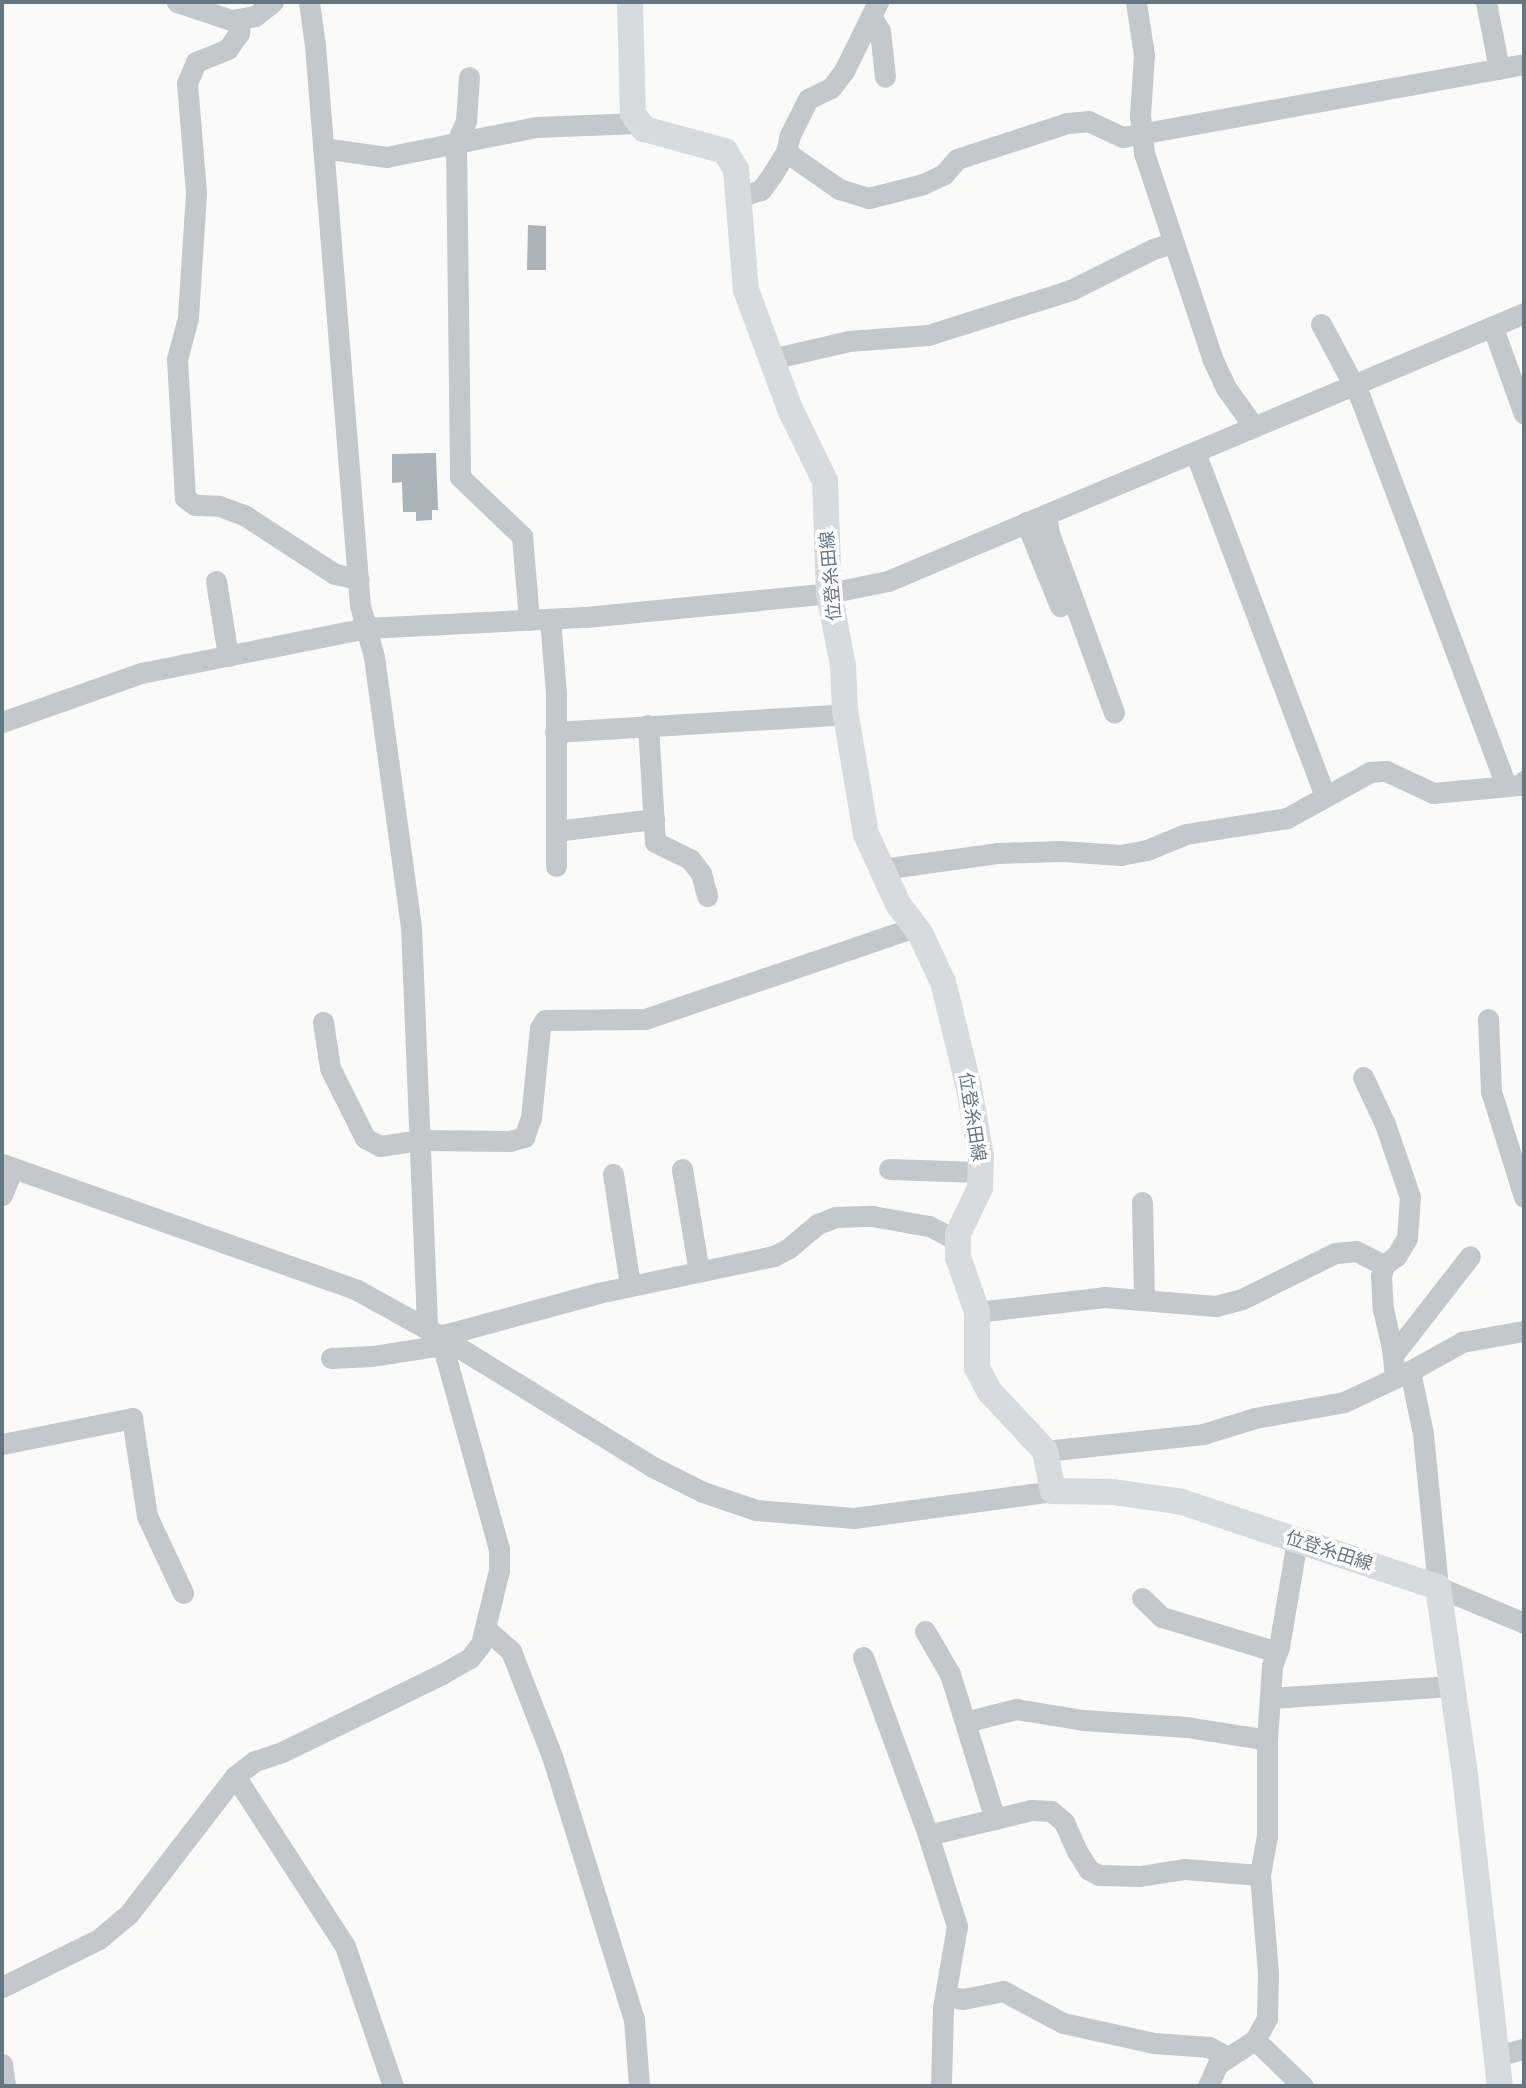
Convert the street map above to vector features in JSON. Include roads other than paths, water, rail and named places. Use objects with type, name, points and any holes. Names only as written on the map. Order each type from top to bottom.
[{"type":"main road","points":[[630,2],[633,114],[638,123]]},
{"type":"main road","name":"位登糸田線","points":[[638,123],[644,129],[725,151],[736,169],[746,290],[790,409],[825,481],[829,593],[843,666],[846,714],[866,834],[898,904],[915,927],[943,982],[969,1088],[981,1157],[980,1188],[958,1241]]},
{"type":"main road","points":[[958,1241],[958,1257],[977,1312],[977,1367],[990,1392],[1045,1451],[1053,1491]]},
{"type":"main road","name":"位登糸田線","points":[[1053,1491],[1113,1492],[1182,1502],[1438,1587]]},
{"type":"main road","points":[[1438,1587],[1465,1775],[1494,2056],[1500,2086]]},
{"type":"street","points":[[177,2],[230,20],[255,16],[273,2]]},
{"type":"street","points":[[2,1987],[99,1939],[128,1915],[234,1776],[255,1761],[282,1752],[470,1658],[481,1644],[487,1630],[499,1570],[499,1549],[436,1337],[420,1140],[411,926],[374,657],[358,579],[309,2]]},
{"type":"street","points":[[1136,2],[1144,55],[1144,153],[1212,358],[1226,388],[1254,427]]},
{"type":"street","points":[[1486,2],[1499,68]]},
{"type":"street","points":[[874,9],[880,31],[885,78]]},
{"type":"street","points":[[738,197],[761,190],[786,152],[790,135],[808,99],[831,88],[844,71],[874,9]]},
{"type":"street","points":[[240,19],[239,33],[228,49],[196,62],[187,83],[196,193],[188,317],[177,359],[185,498],[195,505],[219,506],[244,515],[335,574],[358,579]]},
{"type":"street","points":[[786,152],[839,189],[869,198],[923,184],[944,174],[957,159],[1067,123],[1088,121],[1123,137],[1524,64]]},
{"type":"street","points":[[469,78],[466,121],[456,143],[460,477],[522,536],[556,693],[556,866]]},
{"type":"street","points":[[323,148],[386,157],[536,127],[638,123]]},
{"type":"street","points":[[771,359],[849,341],[928,335],[1071,290],[1153,249],[1173,243]]},
{"type":"street","points":[[2,722],[141,673],[366,628],[540,619],[829,593],[888,581],[1524,313]]},
{"type":"street","points":[[881,869],[997,853],[1061,851],[1121,855],[1147,850],[1186,834],[1287,818],[1370,772],[1386,771],[1433,793],[1515,783],[1360,397],[1321,324]]},
{"type":"street","points":[[1493,328],[1524,414]]},
{"type":"street","points":[[1195,452],[1325,796]]},
{"type":"street","points":[[1046,514],[1049,533],[1114,713]]},
{"type":"street","points":[[1026,523],[1060,606]]},
{"type":"street","points":[[216,581],[228,656]]},
{"type":"street","points":[[555,732],[846,714]]},
{"type":"street","points":[[648,725],[655,842],[690,859],[701,873],[707,896]]},
{"type":"street","points":[[556,831],[654,819]]},
{"type":"street","points":[[323,1022],[330,1068],[365,1138],[380,1146],[420,1140],[510,1141],[524,1137],[531,1118],[540,1028],[545,1020],[645,1019],[657,1016],[915,927]]},
{"type":"street","points":[[1488,1019],[1491,1091],[1524,1197]]},
{"type":"street","points":[[1363,1077],[1385,1124],[1410,1197],[1406,1237],[1396,1256],[1384,1265],[1381,1276],[1383,1309],[1393,1355],[1403,1375],[1423,1434],[1438,1587],[1524,1623]]},
{"type":"street","points":[[2,1195],[7,1166],[357,1290],[653,1467],[703,1492],[756,1510],[854,1518],[1053,1491]]},
{"type":"street","points":[[682,1169],[699,1272]]},
{"type":"street","points":[[889,1169],[981,1172]]},
{"type":"street","points":[[613,1174],[629,1285]]},
{"type":"street","points":[[1142,1202],[1144,1298]]},
{"type":"street","points":[[331,1358],[372,1356],[629,1285],[774,1256],[789,1248],[818,1224],[835,1217],[872,1216],[929,1226],[958,1241]]},
{"type":"street","points":[[977,1312],[1104,1297],[1144,1298],[1216,1306],[1242,1299],[1335,1253],[1356,1251],[1384,1265]]},
{"type":"street","points":[[1393,1355],[1470,1256]]},
{"type":"street","points":[[1045,1451],[1203,1434],[1255,1418],[1344,1402],[1403,1375],[1462,1342],[1524,1331]]},
{"type":"street","points":[[2,1444],[132,1418],[147,1516],[183,1593]]},
{"type":"street","points":[[1208,2086],[1218,2064],[1255,2040],[1267,2018],[1260,1875],[1267,1837],[1267,1740],[1272,1666],[1277,1652],[1297,1541]]},
{"type":"street","points":[[1142,1598],[1162,1616],[1277,1652]]},
{"type":"street","points":[[487,1630],[511,1651],[552,1756],[634,2019],[639,2086]]},
{"type":"street","points":[[925,1631],[950,1674],[995,1819]]},
{"type":"street","points":[[863,1657],[928,1835],[957,1926],[944,1996],[942,2086]]},
{"type":"street","points":[[1270,1698],[1452,1686]]},
{"type":"street","points":[[965,1722],[1016,1709],[1083,1720],[1187,1727],[1267,1740]]},
{"type":"street","points":[[234,1776],[345,1946],[393,2086]]},
{"type":"street","points":[[928,1835],[1031,1810],[1051,1811],[1065,1822],[1077,1851],[1089,1870],[1099,1875],[1140,1876],[1184,1869],[1260,1875]]},
{"type":"street","points":[[944,1996],[963,1999],[1003,1991],[1063,2023],[1154,2043],[1209,2048],[1227,2057]]},
{"type":"street","points":[[1255,2040],[1304,2086]]},
{"type":"street","points":[[1494,2056],[1524,2049]]},
{"type":"street","points":[[2,2064],[5,2086]]}]
